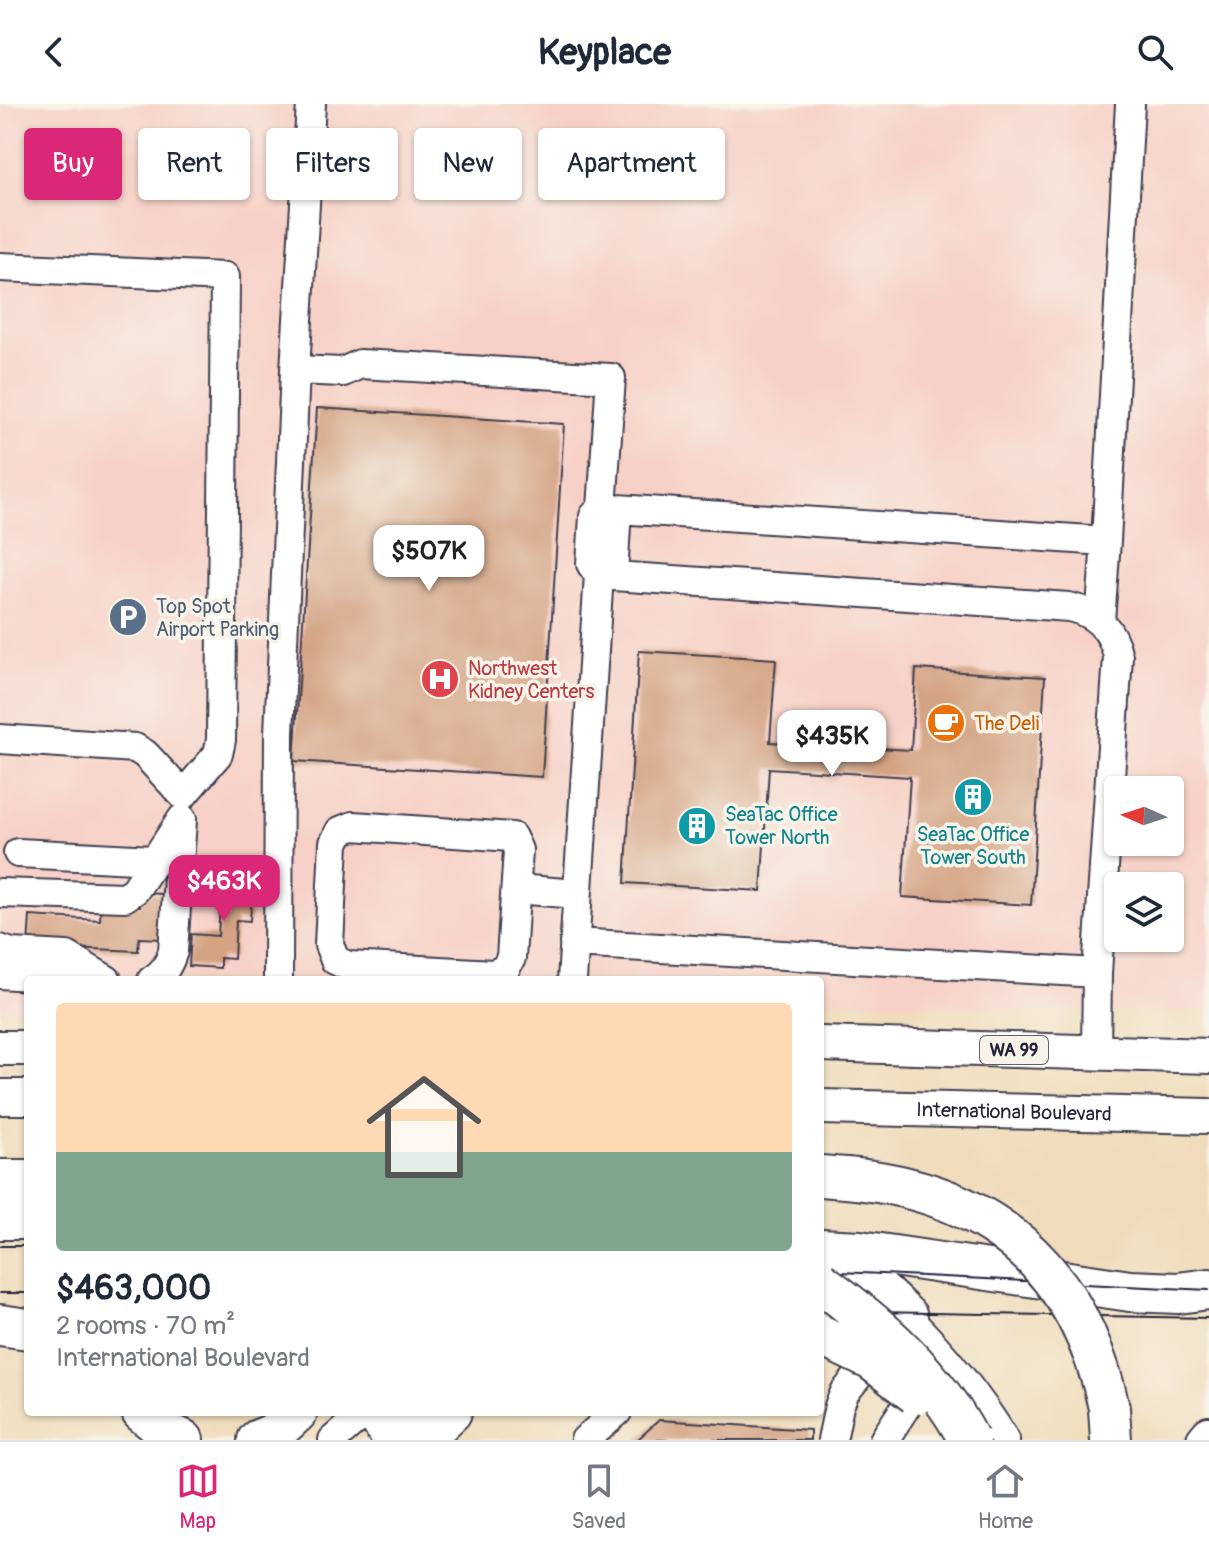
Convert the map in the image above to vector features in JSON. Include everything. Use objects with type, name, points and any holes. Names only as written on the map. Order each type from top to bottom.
[{"type":"highway","points":[[833,1177],[887,1181],[928,1191],[966,1208],[1001,1229],[1032,1256],[1060,1288],[1081,1323],[1095,1356],[1110,1424]]},
{"type":"highway","points":[[0,1180],[24,1180]]},
{"type":"highway","points":[[0,1219],[24,1219]]},
{"type":"highway","points":[[824,1252],[860,1251],[1130,1291],[1178,1293],[1209,1289]]},
{"type":"highway","points":[[824,1255],[887,1297],[907,1317]]},
{"type":"highway","points":[[824,1285],[912,1359],[954,1413],[969,1440]]},
{"type":"highway","points":[[0,1325],[24,1328]]},
{"type":"highway","points":[[824,1337],[872,1360],[895,1377],[917,1395],[954,1440]]},
{"type":"highway","points":[[147,1416],[168,1433],[183,1440]]},
{"type":"highway","points":[[258,1440],[273,1434],[293,1416]]},
{"type":"highway","points":[[401,1430],[440,1416]]},
{"type":"main road","name":"WA 99","points":[[824,1044],[1209,1056]]},
{"type":"main road","points":[[0,1048],[24,1048]]},
{"type":"main road","points":[[0,1097],[24,1097]]},
{"type":"main road","name":"International Boulevard","points":[[824,1107],[1209,1116]]},
{"type":"main road","points":[[1204,1440],[1209,1434]]},
{"type":"lane","points":[[278,976],[279,734],[295,370],[311,104]]},
{"type":"lane","points":[[1100,621],[1130,104]]},
{"type":"lane","points":[[0,267],[225,277],[221,740],[218,754],[182,807],[135,890],[125,897],[0,893]]},
{"type":"lane","points":[[295,370],[343,372],[360,364],[611,378],[606,575],[572,976]]},
{"type":"lane","points":[[610,508],[1106,541]]},
{"type":"lane","points":[[606,575],[1069,607],[1092,614],[1100,621],[1118,656],[1097,973],[1096,1052]]},
{"type":"lane","points":[[0,739],[135,748],[145,754],[182,807],[173,951],[169,964],[159,976]]},
{"type":"lane","points":[[346,827],[512,837],[518,850],[516,889],[511,958],[500,973],[348,966],[341,965],[330,953],[334,843],[336,836],[346,827]]},
{"type":"lane","points":[[23,853],[154,860]]},
{"type":"lane","points":[[516,889],[577,894]]},
{"type":"lane","points":[[0,910],[35,893]]},
{"type":"lane","points":[[574,943],[1097,973]]},
{"type":"lane","points":[[0,949],[11,953],[67,956],[100,976]]},
{"type":"lane","points":[[0,974],[29,976]]},
{"type":"lane","points":[[832,1440],[839,1406],[833,1391],[907,1317],[941,1353],[992,1417],[1005,1440]]},
{"type":"lane","points":[[884,1440],[941,1353]]},
{"type":"lane","points":[[333,1440],[362,1416]]},
{"type":"lane","points":[[375,1416],[401,1430]]},
{"type":"lane","points":[[585,1440],[612,1416]]},
{"type":"shaded area","points":[[0,104],[1209,104],[1209,1011],[1051,1011],[824,1000],[824,976],[24,976],[24,1011],[0,1010]]},
{"type":"building","points":[[317,408],[564,424],[542,777],[294,761]]},
{"type":"building","points":[[639,651],[776,659],[770,742],[911,750],[916,669],[1045,677],[1031,905],[902,897],[910,777],[769,768],[761,891],[625,883]]},
{"type":"building","points":[[222,873],[253,875],[250,921],[236,920],[234,959],[220,958],[220,968],[189,966],[191,934],[218,936]]},
{"type":"building","points":[[140,893],[165,894],[163,939],[139,938],[138,951],[28,946],[30,916],[100,920],[101,904],[140,906]]},
{"type":"building","points":[[659,1420],[810,1430],[810,1440],[637,1440]]},
{"type":"tram line","points":[[0,1246],[24,1246]]},
{"type":"tram line","points":[[824,1271],[1209,1290]]},
{"type":"tram line","points":[[0,1293],[24,1293]]},
{"type":"tram line","points":[[824,1311],[1209,1318]]},
{"type":"place","name":"Top Spot Airport Parking","points":[[128,617]]},
{"type":"place","name":"Northwest Kidney Centers","points":[[440,679]]},
{"type":"place","name":"The Deli","points":[[946,723]]},
{"type":"place","name":"SeaTac Office Tower South","points":[[973,797]]},
{"type":"place","name":"SeaTac Office Tower North","points":[[697,826]]}]
